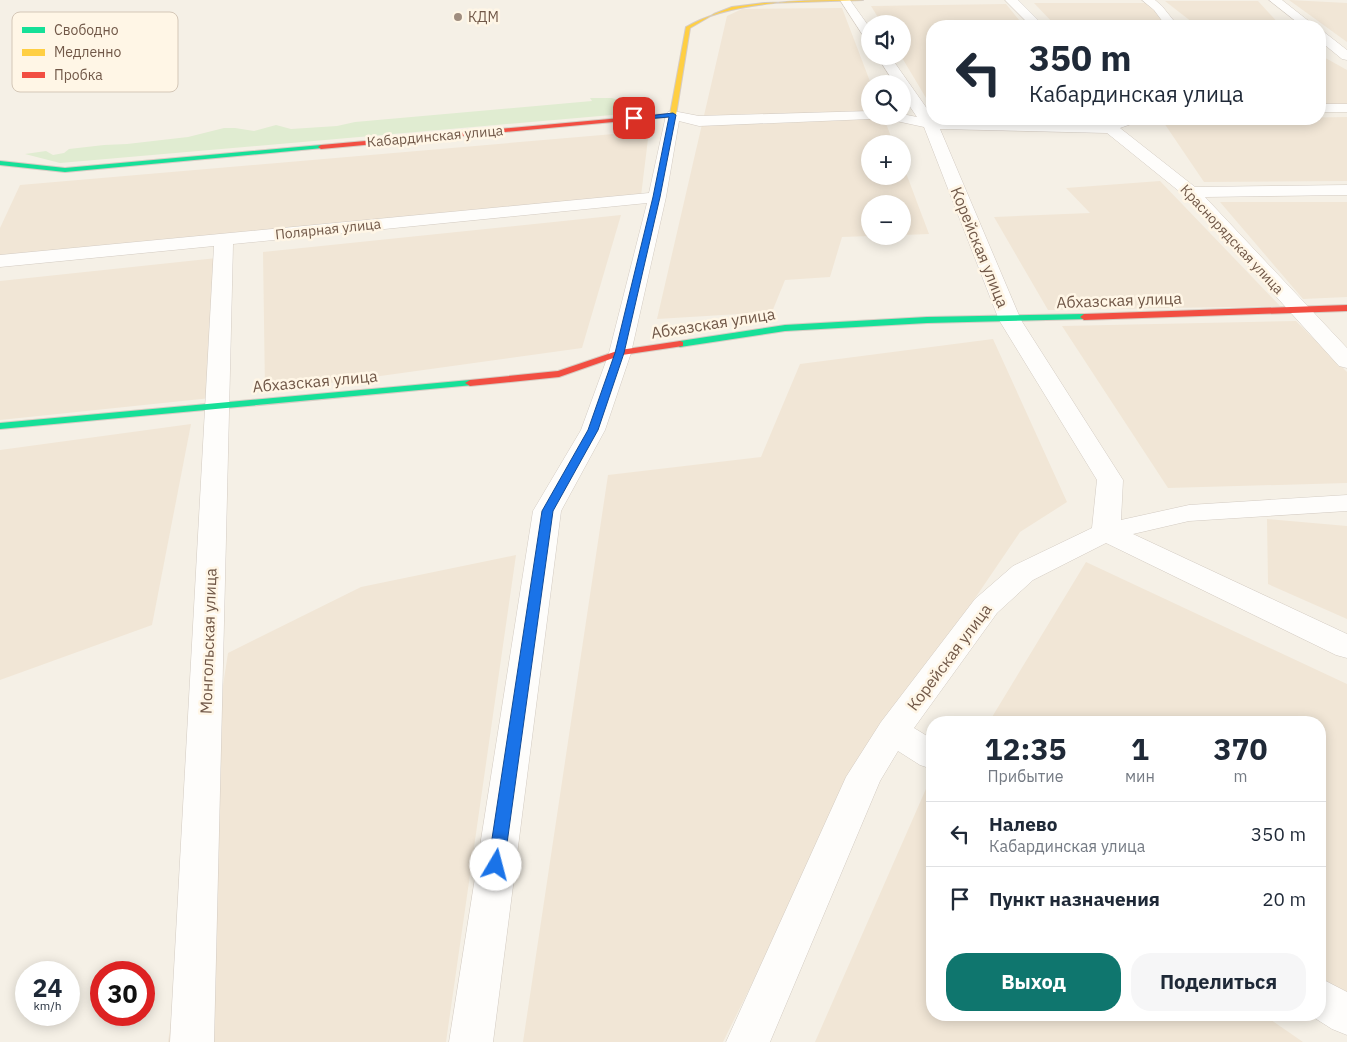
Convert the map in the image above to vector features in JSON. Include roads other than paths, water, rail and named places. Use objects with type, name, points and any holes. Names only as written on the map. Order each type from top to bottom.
[{"type":"street","points":[[845,0],[861,24]]},
{"type":"street","points":[[471,1042],[547,511],[593,430],[620,353],[656,197],[673,115],[688,27],[712,13],[731,6],[765,2],[861,0]]},
{"type":"street","points":[[1011,0],[1032,20]]},
{"type":"street","points":[[1148,0],[1158,8],[1167,20]]},
{"type":"street","points":[[1275,0],[1301,20]]},
{"type":"street","points":[[1326,40],[1347,56]]},
{"type":"street","name":"Корейская улица","points":[[911,97],[926,118]]},
{"type":"street","points":[[1326,108],[1347,108]]},
{"type":"street","name":"Кабардинская улица","points":[[0,163],[65,170],[673,115],[699,121],[861,115]]},
{"type":"street","points":[[911,120],[926,123]]},
{"type":"street","name":"Корейская улица","points":[[748,1042],[864,777],[893,732],[986,606],[1023,573],[1106,532],[1110,480],[1010,320],[930,125]]},
{"type":"street","points":[[965,125],[1105,129],[1115,125]]},
{"type":"street","name":"Краснорядская улица","points":[[1109,127],[1191,192],[1347,361]]},
{"type":"street","points":[[1191,192],[1347,190]]},
{"type":"street","name":"Полярная улица","points":[[0,262],[656,197]]},
{"type":"street","name":"Монгольская улица","points":[[192,1042],[224,239]]},
{"type":"street","name":"Абхазская улица","points":[[0,426],[218,405],[399,391],[559,374],[620,353],[785,328],[927,320],[1010,320],[1347,308]]},
{"type":"street","points":[[1106,532],[1189,513],[1347,503]]},
{"type":"street","points":[[1106,532],[1347,647]]},
{"type":"street","points":[[893,732],[926,752]]},
{"type":"street","points":[[1326,1002],[1347,1015]]},
{"type":"place","name":"КДМ","points":[[458,17]]}]
